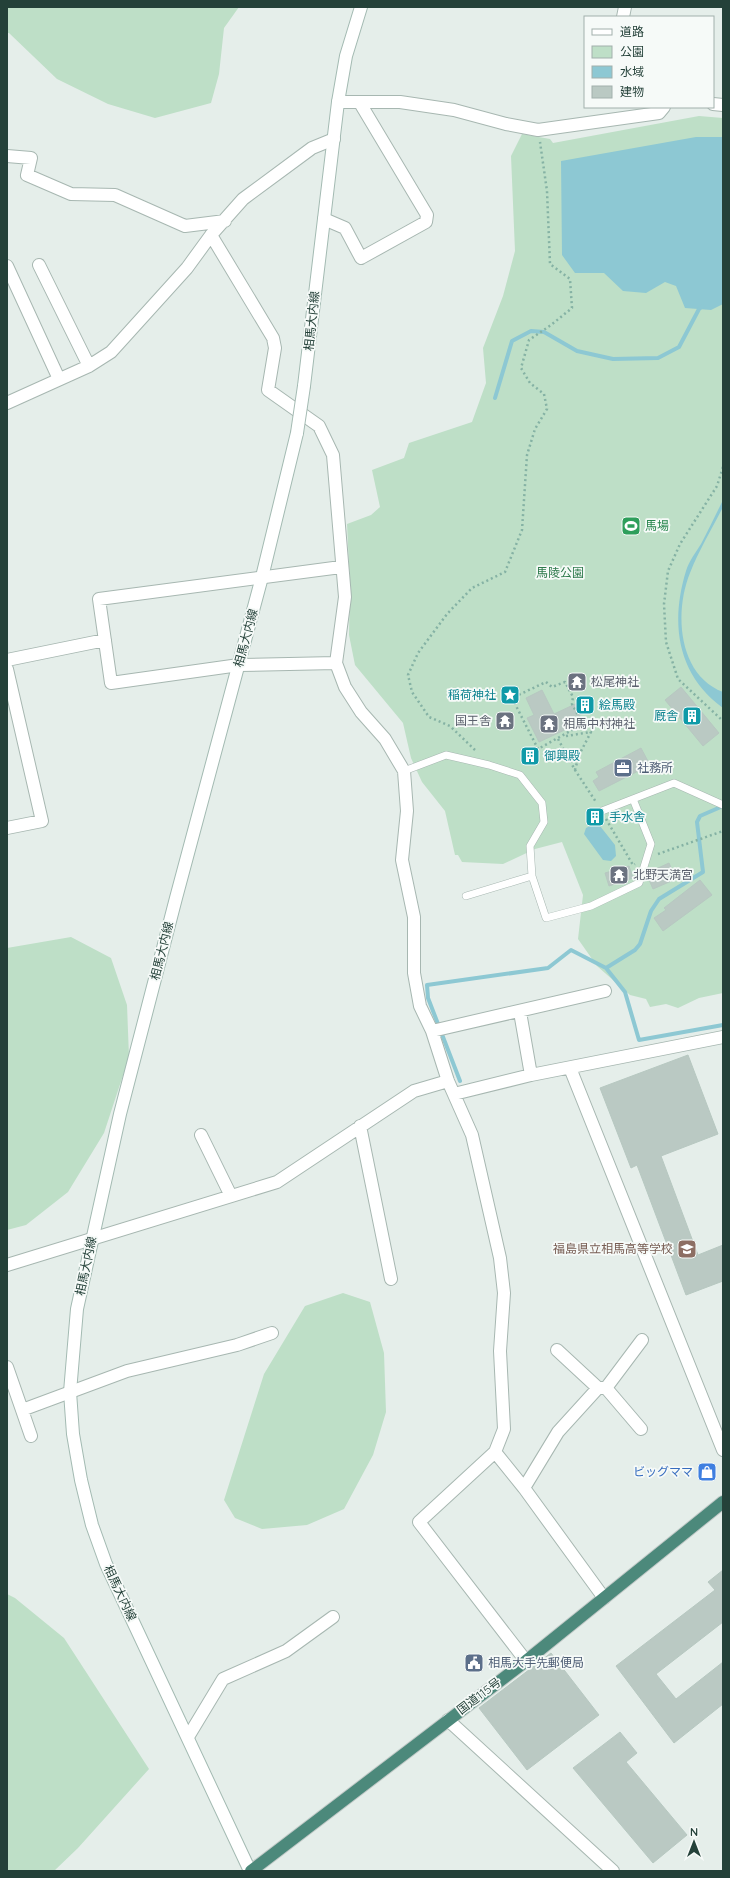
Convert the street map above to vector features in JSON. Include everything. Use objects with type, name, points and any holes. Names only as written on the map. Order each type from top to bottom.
[{"type":"highway","name":"国道115号","points":[[250,1871],[526,1660],[723,1502]]},
{"type":"street","name":"相馬大内線","points":[[250,1871],[106,1564],[92,1525],[81,1480],[73,1434],[70,1392],[77,1309],[91,1238],[120,1114],[262,577],[297,433],[338,102],[346,56],[361,7]]},
{"type":"street","points":[[338,102],[400,102],[454,110],[506,124],[538,130],[659,113],[663,108]]},
{"type":"street","points":[[324,219],[344,228],[361,258],[426,222],[427,215],[360,103]]},
{"type":"street","points":[[7,403],[89,366],[111,352],[187,268],[211,235],[243,199],[312,148],[334,139]]},
{"type":"street","points":[[7,156],[30,158],[27,175],[72,194],[115,195],[185,226],[225,221]]},
{"type":"street","points":[[211,235],[273,338],[276,348],[268,390],[319,426],[333,455],[341,567],[345,597],[336,663],[345,687],[360,712],[385,739],[404,771],[407,811],[402,860],[414,917],[414,973],[420,1006],[432,1032],[448,1081],[472,1135],[500,1258],[504,1292],[500,1351],[504,1429],[495,1452],[419,1522],[526,1660]]},
{"type":"street","points":[[39,265],[89,366]]},
{"type":"street","points":[[7,266],[59,379]]},
{"type":"street","points":[[336,663],[239,665],[111,683],[99,599],[341,567]]},
{"type":"street","points":[[7,660],[105,640]]},
{"type":"street","points":[[7,670],[42,821],[7,828]]},
{"type":"street","points":[[432,1032],[604,991]]},
{"type":"street","points":[[520,1012],[531,1075]]},
{"type":"street","points":[[454,1094],[531,1075],[723,1037]]},
{"type":"street","points":[[570,1068],[723,1450]]},
{"type":"street","points":[[7,1265],[277,1182],[414,1091],[448,1081]]},
{"type":"street","points":[[360,1126],[391,1279]]},
{"type":"street","points":[[201,1135],[231,1196]]},
{"type":"street","points":[[22,1410],[128,1371],[237,1345],[272,1333]]},
{"type":"street","points":[[524,1488],[558,1432],[602,1388],[642,1340]]},
{"type":"street","points":[[557,1350],[602,1388],[641,1429]]},
{"type":"street","points":[[7,1367],[31,1436]]},
{"type":"street","points":[[495,1452],[524,1488],[604,1598]]},
{"type":"street","points":[[188,1737],[223,1679],[286,1651],[333,1617]]},
{"type":"street","points":[[448,1720],[613,1871]]},
{"type":"lane","points":[[404,771],[446,755],[489,765],[520,775],[542,803],[544,822],[530,846],[532,876],[546,918],[591,906],[639,884],[650,844],[633,799]]},
{"type":"lane","points":[[602,810],[674,783],[723,804]]},
{"type":"lane","points":[[466,896],[532,876]]},
{"type":"path","points":[[489,765],[450,726],[429,717],[412,692],[408,675],[418,653],[447,614],[472,588],[505,572],[522,530],[527,455],[535,429],[547,409],[544,394],[530,383],[521,368],[529,340],[551,326],[572,308],[570,279],[550,264],[547,191],[538,130]]},
{"type":"path","points":[[723,467],[717,486],[680,544],[668,571],[664,604],[666,642],[678,679],[723,721]]},
{"type":"path","points":[[504,702],[512,698],[546,682],[552,687],[565,682],[572,698],[572,704],[583,724],[564,736],[538,749],[512,698]]},
{"type":"path","points":[[564,736],[591,732],[579,755],[575,770]]},
{"type":"path","points":[[558,739],[575,770],[602,810],[633,865],[691,841],[723,831]]},
{"type":"green space","points":[[7,7],[239,7],[224,28],[219,74],[211,103],[155,118],[108,104],[57,79],[9,33],[7,33]]},
{"type":"green space","name":"馬陵公園","points":[[699,116],[723,118],[723,993],[699,998],[678,1008],[666,1004],[650,1007],[646,999],[630,995],[597,966],[578,939],[583,895],[562,842],[535,849],[503,864],[462,862],[458,855],[455,855],[445,811],[422,782],[411,758],[403,723],[355,665],[349,635],[350,586],[347,524],[371,515],[380,507],[372,470],[404,458],[409,443],[472,422],[486,383],[483,348],[503,296],[515,251],[511,156],[522,134],[550,139],[553,143]]},
{"type":"green space","points":[[71,937],[111,958],[127,1005],[129,1057],[104,1133],[68,1192],[26,1225],[7,1230],[7,948]]},
{"type":"green space","points":[[343,1293],[370,1302],[384,1353],[386,1412],[373,1455],[344,1509],[307,1525],[262,1529],[235,1518],[224,1500],[264,1374],[305,1306]]},
{"type":"green space","points":[[7,1594],[15,1598],[64,1638],[149,1769],[78,1848],[54,1871],[7,1871]]},
{"type":"water","points":[[696,137],[723,137],[723,304],[711,310],[685,308],[676,286],[665,282],[646,293],[623,291],[604,273],[575,273],[562,255],[561,161]]},
{"type":"water","points":[[723,500],[723,507],[701,548],[690,573],[682,606],[682,623],[684,641],[689,657],[697,672],[708,684],[723,692],[723,708],[708,695],[696,680],[687,664],[681,647],[679,610],[681,590],[686,571]]},
{"type":"water","points":[[594,824],[600,826],[615,845],[616,856],[611,861],[603,860],[584,834],[586,828]]},
{"type":"building","name":"厩舎","points":[[681,687],[719,733],[703,746],[665,700]]},
{"type":"building","points":[[542,690],[554,714],[586,699],[592,709],[568,721],[571,727],[539,742],[527,718],[534,715],[526,698]]},
{"type":"building","name":"社務所","points":[[641,748],[650,765],[599,791],[593,781],[599,777],[596,772]]},
{"type":"building","points":[[669,863],[676,879],[653,889],[647,873]]},
{"type":"building","points":[[629,866],[633,878],[609,886],[605,873]]},
{"type":"building","points":[[700,880],[712,895],[663,931],[654,918],[666,910],[664,908]]},
{"type":"building","points":[[688,1055],[718,1134],[661,1156],[698,1255],[723,1245],[723,1281],[686,1295],[637,1165],[631,1168],[600,1088]]},
{"type":"building","points":[[723,1570],[723,1622],[656,1674],[676,1699],[723,1662],[723,1704],[674,1743],[616,1666],[715,1590],[708,1582]]},
{"type":"building","points":[[551,1653],[599,1715],[527,1770],[479,1708]]},
{"type":"building","points":[[620,1732],[637,1753],[626,1762],[687,1835],[653,1863],[573,1768]]},
{"type":"waterway","points":[[495,398],[512,341],[531,331],[544,332],[577,351],[613,359],[658,358],[679,347],[699,309],[703,306]]},
{"type":"waterway","points":[[606,968],[635,950],[640,944],[651,911],[659,899],[703,872],[697,822],[700,816],[723,806]]},
{"type":"waterway","points":[[460,1081],[428,998],[427,985],[548,968],[571,950],[606,968],[625,992],[639,1040],[723,1025]]},
{"type":"place","name":"馬場","points":[[631,526]]},
{"type":"place","name":"松尾神社","points":[[577,682]]},
{"type":"place","name":"稲荷神社","points":[[510,695]]},
{"type":"place","name":"絵馬殿","points":[[585,705]]},
{"type":"place","name":"厩舎","points":[[692,716]]},
{"type":"place","name":"国王舎","points":[[505,721]]},
{"type":"place","name":"相馬中村神社","points":[[549,724]]},
{"type":"place","name":"御興殿","points":[[530,756]]},
{"type":"place","name":"社務所","points":[[623,768]]},
{"type":"place","name":"手水舎","points":[[595,817]]},
{"type":"place","name":"北野天満宮","points":[[619,875]]},
{"type":"place","name":"福島県立相馬高等学校","points":[[687,1249]]},
{"type":"place","name":"ビッグママ","points":[[707,1472]]},
{"type":"place","name":"相馬大手先郵便局","points":[[474,1663]]}]
